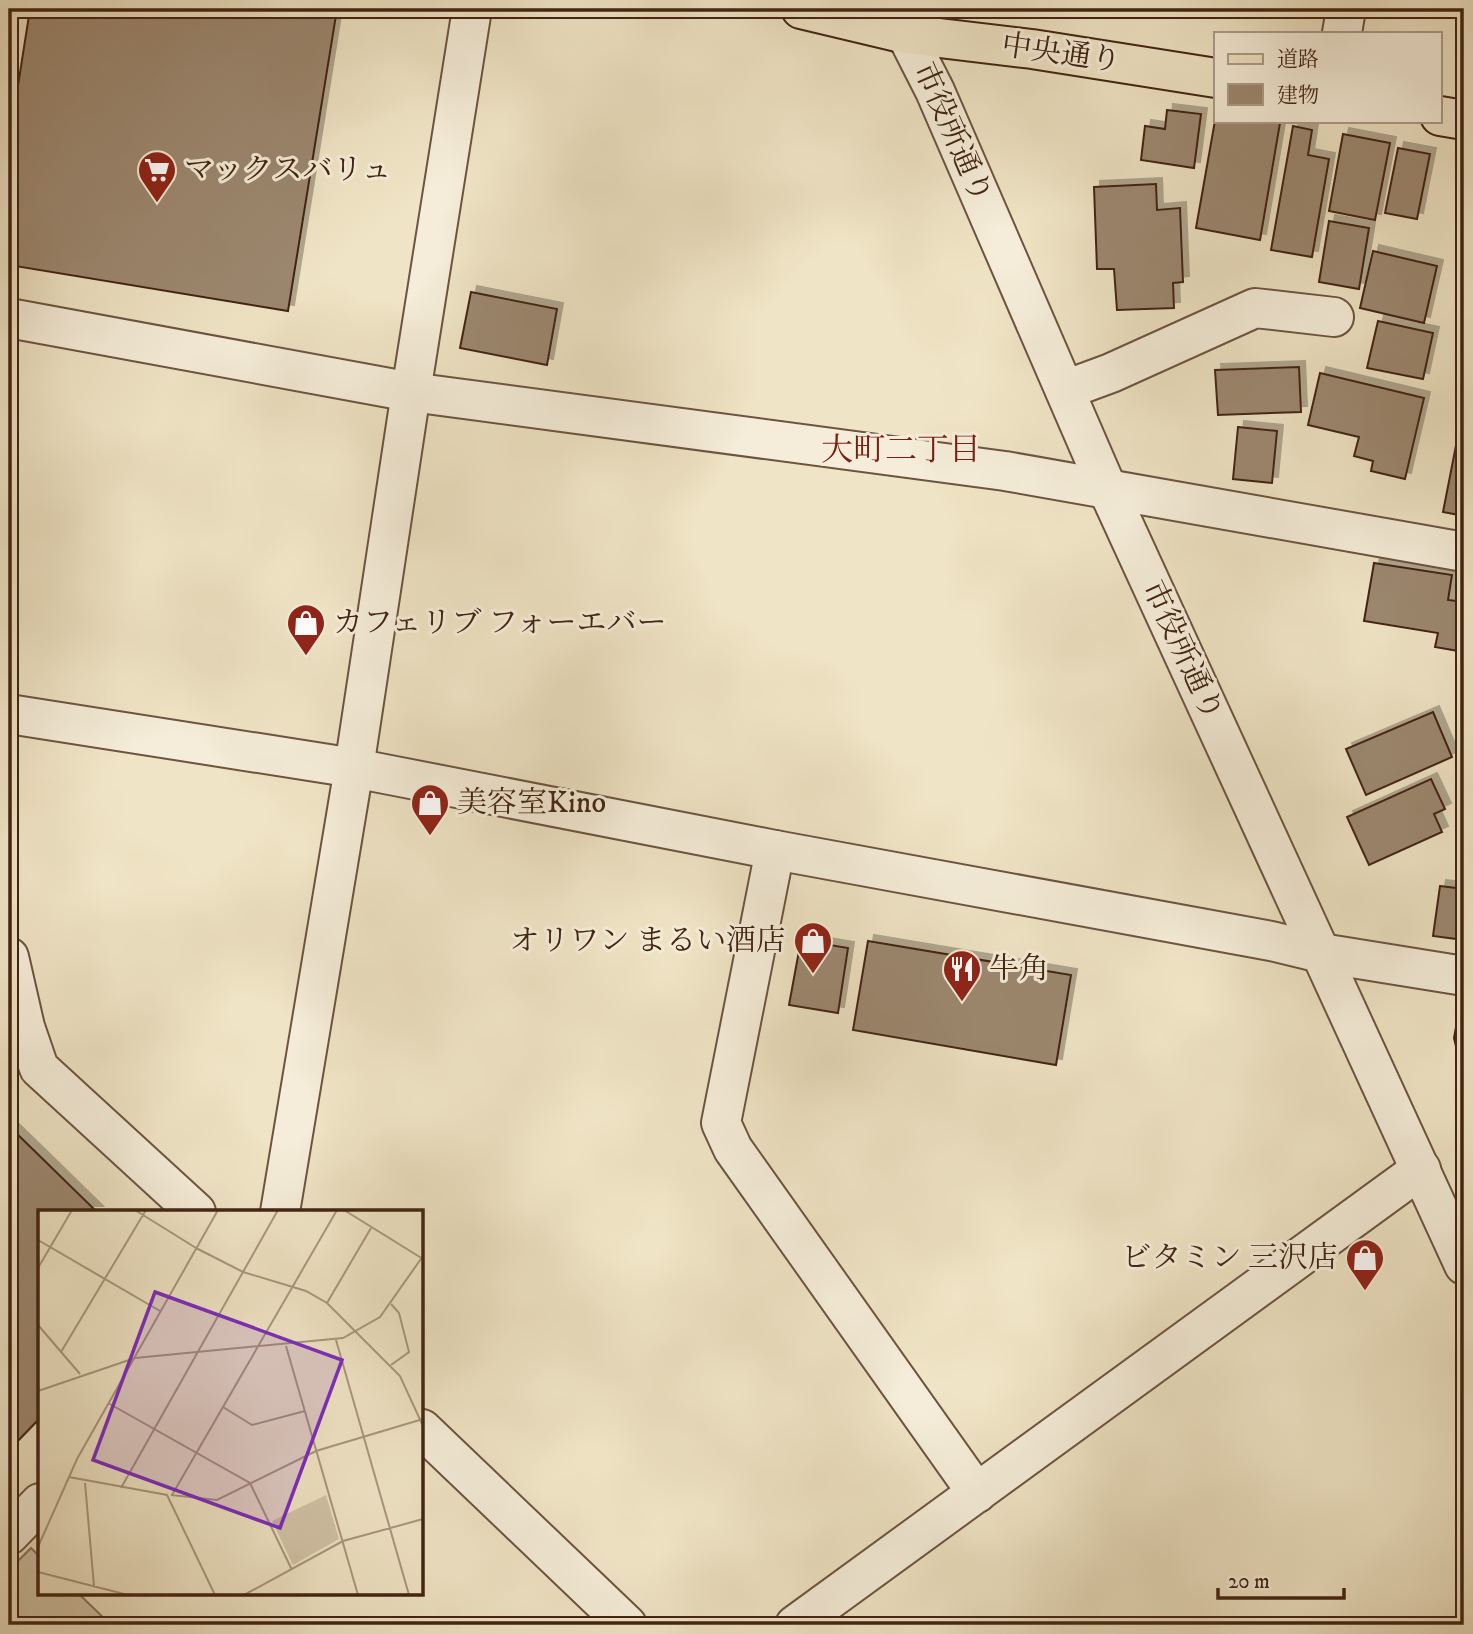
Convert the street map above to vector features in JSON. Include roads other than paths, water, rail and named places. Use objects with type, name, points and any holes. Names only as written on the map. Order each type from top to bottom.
[{"type":"main road","name":"中央通り","points":[[801,9],[899,22],[1032,49],[1214,78]]},
{"type":"main road","points":[[1442,116],[1464,120]]},
{"type":"street","points":[[280,1210],[354,768],[472,9]]},
{"type":"street","points":[[1342,32],[1346,9]]},
{"type":"street","name":"市役所通り","points":[[899,22],[935,91],[1107,488],[1464,1265]]},
{"type":"street","points":[[1065,390],[1111,373],[1255,308],[1334,317]]},
{"type":"street","points":[[9,318],[411,392],[991,469],[1464,552]]},
{"type":"street","points":[[9,714],[354,768],[1258,938],[1321,953],[1464,976]]},
{"type":"street","points":[[775,849],[721,1123],[733,1149],[977,1493]]},
{"type":"street","points":[[9,957],[25,1027],[39,1068],[194,1210]]},
{"type":"street","points":[[795,1625],[1421,1170]]},
{"type":"street","points":[[424,1431],[627,1625]]},
{"type":"street","points":[[9,1535],[38,1505]]},
{"type":"place","name":"マックスバリュ","points":[[157,204]]},
{"type":"place","name":"カフェリブ フォーエバー","points":[[306,657]]},
{"type":"place","name":"美容室Kino","points":[[430,837]]},
{"type":"place","name":"オリワン まるい酒店","points":[[813,975]]},
{"type":"place","name":"牛角","points":[[962,1003]]},
{"type":"place","name":"ビタミン 三沢店","points":[[1365,1292]]},
{"type":"district","name":"大町二丁目","points":[[901,451]]}]
